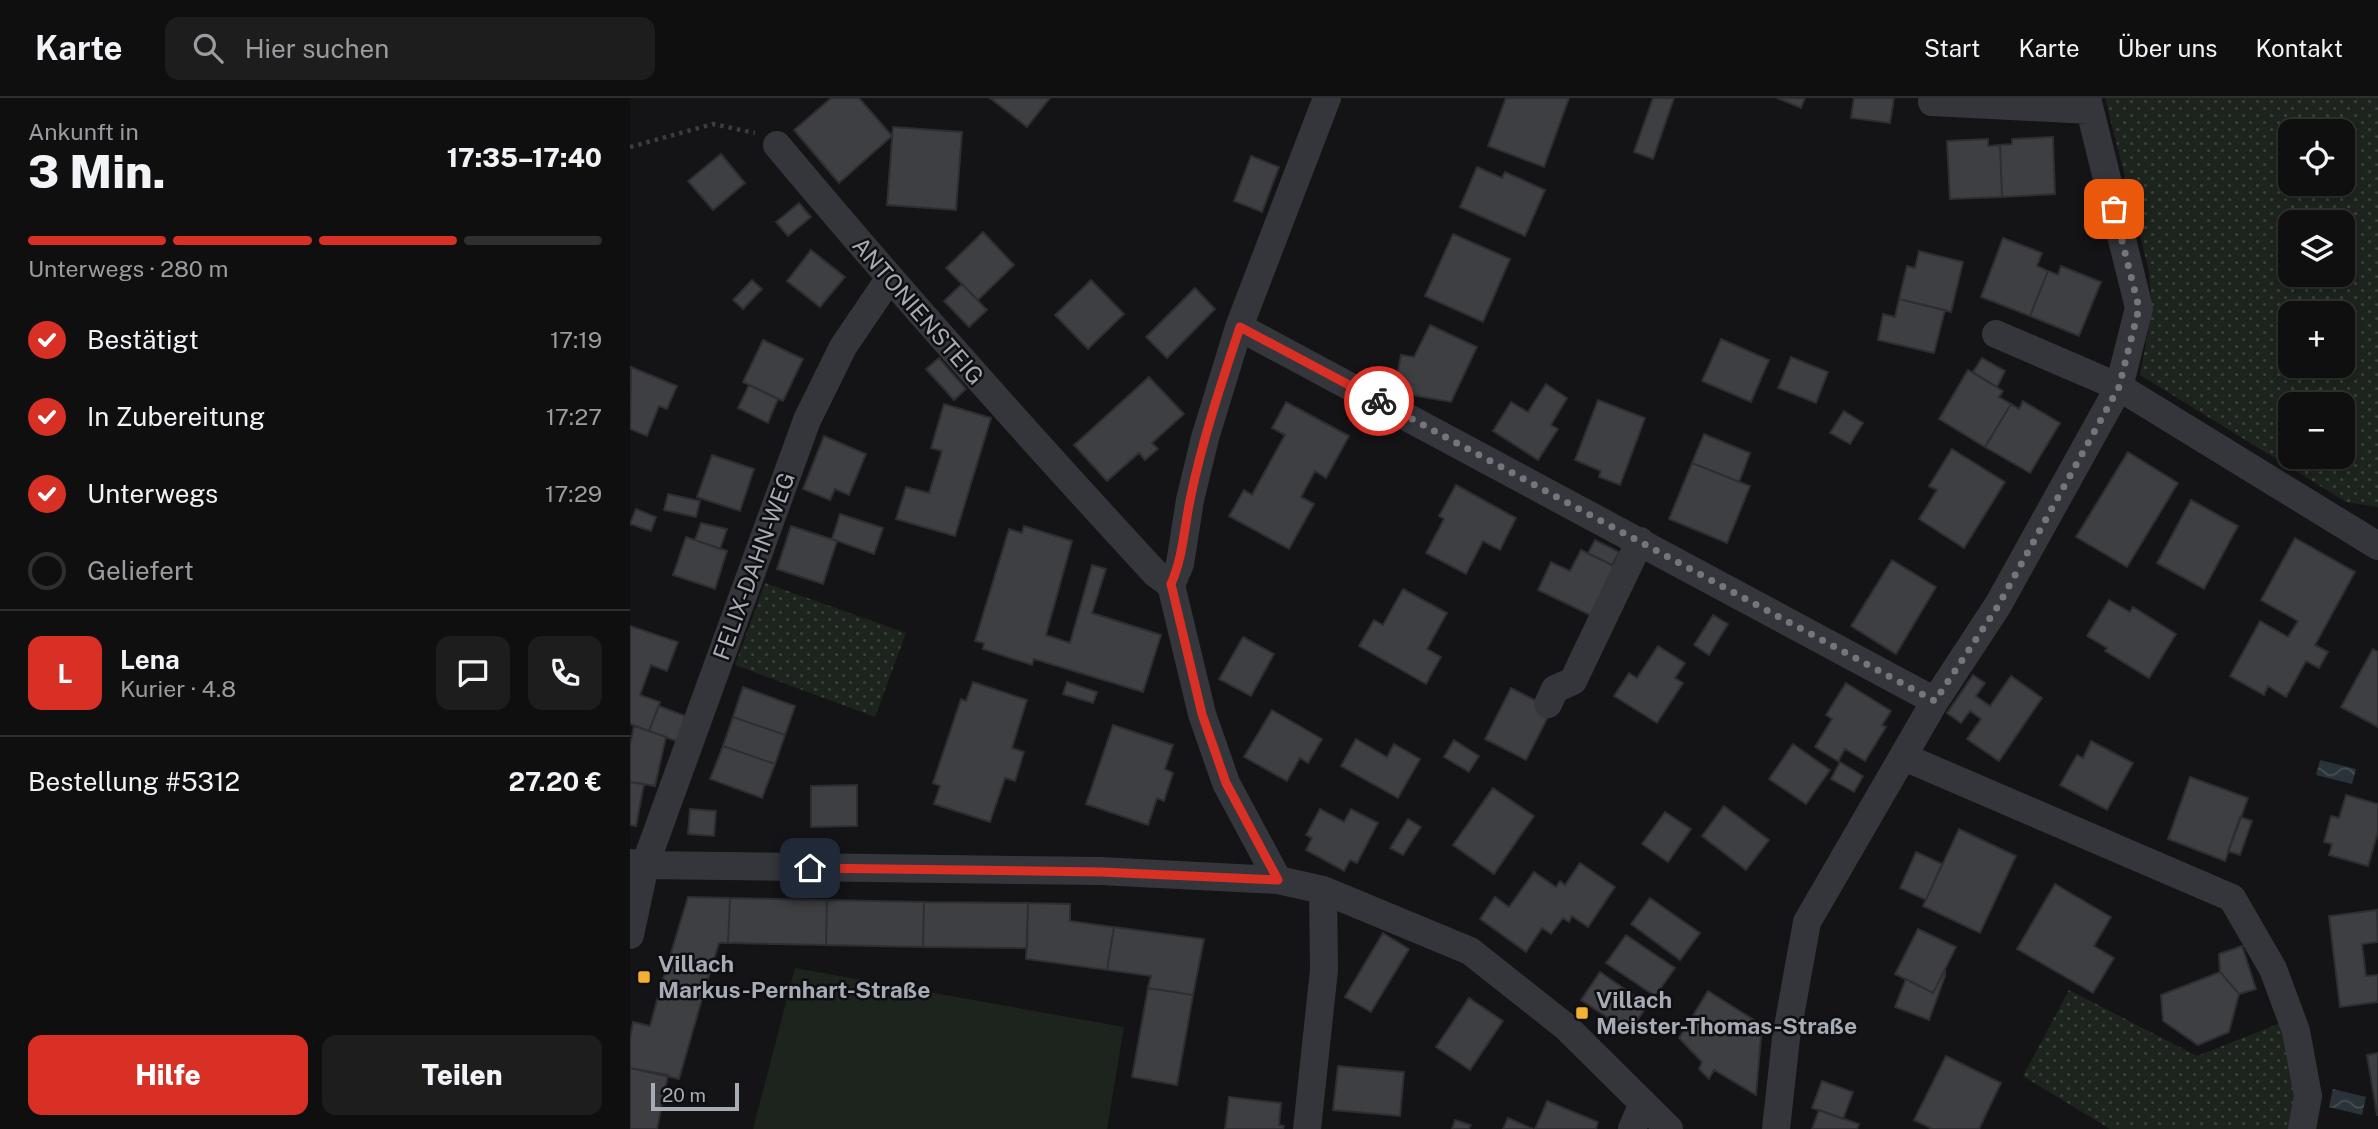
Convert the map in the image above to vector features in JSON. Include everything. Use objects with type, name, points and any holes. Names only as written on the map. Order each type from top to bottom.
[{"type":"street","points":[[1278,880],[1226,783],[1202,714],[1171,584],[1180,564],[1190,500],[1205,438],[1240,327],[1327,98]]},
{"type":"street","points":[[1776,1129],[1786,1038],[1807,922],[1935,701],[1998,606],[2119,387],[2139,308],[2088,104],[1932,102]]},
{"type":"street","name":"ANTONIENSTEIG","points":[[777,145],[889,279],[1027,434],[1156,573],[1171,584]]},
{"type":"street","name":"FELIX-DAHN-WEG","points":[[630,934],[638,864],[807,420],[843,347],[889,279]]},
{"type":"street","points":[[1240,327],[1935,701]]},
{"type":"street","points":[[1996,334],[2119,387],[2378,546]]},
{"type":"street","points":[[1548,704],[1555,690],[1573,681],[1640,541]]},
{"type":"street","points":[[1904,757],[2232,898],[2273,969],[2296,1031],[2308,1096],[2302,1129]]},
{"type":"street","points":[[638,864],[1101,872],[1278,880],[1323,890],[1470,951],[1566,1027],[1669,1129]]},
{"type":"street","points":[[1307,1129],[1324,970],[1323,890]]},
{"type":"street","points":[[1632,1129],[1643,1102]]},
{"type":"path","points":[[630,147],[713,124],[769,136],[777,145]]},
{"type":"shaded area","points":[[2105,98],[2378,98],[2378,507],[2346,502],[2292,469],[2355,469],[2355,392],[2278,392],[2278,460],[2140,375],[2152,310],[2149,271]]},
{"type":"shaded area","points":[[765,583],[906,633],[875,717],[735,665]]},
{"type":"shaded area","points":[[795,968],[1124,1027],[1107,1129],[753,1129]]},
{"type":"shaded area","points":[[2069,990],[2197,1056],[2283,1022],[2295,1089],[2292,1129],[2110,1129],[2023,1076]]},
{"type":"water","points":[[2320,760],[2356,769],[2352,784],[2316,775]]},
{"type":"water","points":[[2333,1089],[2366,1097],[2362,1115],[2329,1107]]},
{"type":"building","points":[[831,98],[859,98],[892,136],[839,183],[794,130]]},
{"type":"building","points":[[990,98],[1050,98],[1027,127]]},
{"type":"building","points":[[1506,98],[1569,98],[1544,167],[1488,146]]},
{"type":"building","points":[[1653,98],[1674,98],[1653,159],[1634,152]]},
{"type":"building","points":[[1777,98],[1805,98],[1801,108]]},
{"type":"building","points":[[1854,98],[1894,98],[1890,123],[1851,118]]},
{"type":"building","points":[[893,127],[962,132],[956,210],[887,205]]},
{"type":"building","points":[[2053,137],[2055,194],[2002,197],[2000,145],[2012,144],[2012,139]]},
{"type":"building","points":[[1988,139],[1988,146],[2000,145],[2002,197],[1950,199],[1947,141]]},
{"type":"building","points":[[721,154],[745,183],[713,210],[688,181]]},
{"type":"building","points":[[1251,156],[1279,167],[1262,212],[1234,201]]},
{"type":"building","points":[[1477,167],[1502,178],[1505,172],[1545,190],[1525,236],[1460,207]]},
{"type":"building","points":[[799,203],[811,217],[788,236],[776,222]]},
{"type":"building","points":[[983,232],[1014,265],[978,300],[946,268]]},
{"type":"building","points":[[1453,234],[1510,259],[1483,322],[1425,296]]},
{"type":"building","points":[[2003,238],[2042,253],[2037,266],[2048,271],[2030,316],[1981,297]]},
{"type":"building","points":[[811,250],[845,277],[820,307],[787,281]]},
{"type":"building","points":[[1919,251],[1963,262],[1951,312],[1899,299],[1907,266],[1915,268]]},
{"type":"building","points":[[2061,266],[2101,282],[2079,336],[2030,316],[2048,271],[2058,275]]},
{"type":"building","points":[[752,280],[762,289],[743,309],[733,300]]},
{"type":"building","points":[[1091,280],[1124,314],[1088,349],[1055,315]]},
{"type":"building","points":[[962,284],[987,310],[969,327],[944,301]]},
{"type":"building","points":[[1195,288],[1215,309],[1167,358],[1146,337]]},
{"type":"building","points":[[1899,299],[1945,310],[1934,353],[1878,340],[1883,314],[1895,317]]},
{"type":"building","points":[[1430,325],[1477,347],[1451,402],[1394,392],[1401,355],[1414,357]]},
{"type":"building","points":[[1721,339],[1769,360],[1751,402],[1702,381]]},
{"type":"building","points":[[763,340],[803,359],[783,401],[743,382]]},
{"type":"building","points":[[1791,357],[1828,372],[1816,403],[1778,388]]},
{"type":"building","points":[[939,358],[966,389],[954,400],[926,369]]},
{"type":"building","points":[[1982,358],[2005,371],[1997,387],[1973,372]]},
{"type":"building","points":[[631,367],[677,386],[667,409],[659,406],[647,436],[630,429]]},
{"type":"building","points":[[1968,370],[2003,391],[1999,397],[2011,404],[1985,447],[1939,419]]},
{"type":"building","points":[[1149,377],[1184,414],[1152,443],[1158,449],[1145,460],[1139,453],[1107,481],[1074,445]]},
{"type":"building","points":[[1546,384],[1567,398],[1551,425],[1558,429],[1538,460],[1493,431],[1511,402],[1528,412]]},
{"type":"building","points":[[749,385],[778,399],[768,423],[738,408]]},
{"type":"building","points":[[1598,400],[1645,418],[1620,485],[1599,477],[1601,471],[1575,460]]},
{"type":"building","points":[[2023,401],[2060,423],[2030,473],[1985,447],[2011,404],[2019,409]]},
{"type":"building","points":[[1286,402],[1349,436],[1326,478],[1315,471],[1301,497],[1314,504],[1289,549],[1229,516],[1244,490],[1252,495],[1285,435],[1272,428]]},
{"type":"building","points":[[944,404],[991,418],[955,536],[896,519],[906,487],[929,493],[942,451],[931,448]]},
{"type":"building","points":[[1844,411],[1863,423],[1850,444],[1830,433]]},
{"type":"building","points":[[1704,434],[1750,453],[1739,482],[1692,463]]},
{"type":"building","points":[[824,436],[866,454],[849,495],[835,489],[830,500],[803,489]]},
{"type":"building","points":[[1952,449],[2005,482],[1964,548],[1919,519],[1937,490],[1929,486]]},
{"type":"building","points":[[2128,452],[2178,483],[2127,567],[2076,537]]},
{"type":"building","points":[[712,455],[754,469],[740,511],[697,497]]},
{"type":"building","points":[[1692,463],[1750,486],[1727,543],[1669,519]]},
{"type":"building","points":[[1456,485],[1516,518],[1500,550],[1483,541],[1466,574],[1426,553],[1444,519],[1439,516]]},
{"type":"building","points":[[668,494],[700,501],[696,517],[664,510]]},
{"type":"building","points":[[2191,500],[2238,526],[2204,589],[2157,563]]},
{"type":"building","points":[[636,509],[656,517],[651,531],[630,524]]},
{"type":"building","points":[[840,514],[883,528],[874,554],[832,539]]},
{"type":"building","points":[[701,523],[727,529],[720,549],[695,540]]},
{"type":"building","points":[[791,526],[837,541],[823,584],[777,569]]},
{"type":"building","points":[[1024,526],[1072,541],[1046,635],[1070,643],[1092,565],[1106,569],[1092,613],[1161,635],[1143,692],[1034,659],[1032,665],[983,649],[984,643],[975,641],[1009,529],[1022,533]]},
{"type":"building","points":[[686,537],[727,551],[715,589],[673,575]]},
{"type":"building","points":[[2295,538],[2355,572],[2315,645],[2328,652],[2319,668],[2306,661],[2286,697],[2268,686],[2264,695],[2230,676],[2260,621],[2288,637],[2298,621],[2261,600]]},
{"type":"building","points":[[1595,540],[1619,552],[1612,565],[1588,553]]},
{"type":"building","points":[[1581,550],[1616,567],[1592,616],[1538,590],[1551,562],[1570,571]]},
{"type":"building","points":[[1892,560],[1936,587],[1896,654],[1851,626]]},
{"type":"building","points":[[1403,589],[1447,613],[1427,649],[1441,657],[1426,684],[1359,646],[1374,620],[1383,625]]},
{"type":"building","points":[[2109,600],[2130,612],[2133,607],[2176,634],[2149,678],[2105,651],[2107,648],[2087,636]]},
{"type":"building","points":[[1713,615],[1728,624],[1709,655],[1694,645]]},
{"type":"building","points":[[630,626],[678,642],[667,671],[651,665],[640,695],[660,702],[649,731],[630,724]]},
{"type":"building","points":[[1243,637],[1274,654],[1251,696],[1219,679]]},
{"type":"building","points":[[1658,646],[1685,663],[1675,678],[1683,683],[1657,723],[1614,696],[1629,673],[1637,678]]},
{"type":"building","points":[[2373,649],[2378,652],[2378,727],[2341,707]]},
{"type":"building","points":[[1973,675],[1985,683],[1976,696],[1990,706],[2011,676],[2042,698],[1999,761],[1967,739],[1981,719],[1970,711],[1961,723],[1947,713]]},
{"type":"building","points":[[973,682],[1027,700],[1012,748],[1024,752],[1015,781],[1005,778],[990,822],[934,804],[940,786],[933,783],[961,699],[966,701]]},
{"type":"building","points":[[1067,682],[1097,692],[1093,703],[1063,694]]},
{"type":"building","points":[[1846,683],[1891,711],[1882,725],[1886,727],[1865,761],[1845,749],[1838,761],[1815,747],[1832,719],[1826,715]]},
{"type":"building","points":[[743,687],[795,706],[785,735],[733,717]]},
{"type":"building","points":[[1511,688],[1552,709],[1526,760],[1485,739]]},
{"type":"building","points":[[659,706],[688,717],[679,742],[649,731]]},
{"type":"building","points":[[1272,710],[1322,739],[1308,763],[1300,758],[1287,781],[1244,757]]},
{"type":"building","points":[[733,717],[785,735],[775,764],[723,746]]},
{"type":"building","points":[[1113,725],[1173,745],[1165,769],[1173,773],[1164,801],[1157,798],[1148,825],[1086,804]]},
{"type":"building","points":[[634,726],[666,737],[655,786],[630,782],[630,745]]},
{"type":"building","points":[[1356,739],[1387,757],[1394,744],[1420,759],[1398,798],[1341,766]]},
{"type":"building","points":[[1454,740],[1479,756],[1469,772],[1444,757]]},
{"type":"building","points":[[2091,741],[2133,763],[2107,810],[2060,785],[2077,755],[2083,758]]},
{"type":"building","points":[[1793,744],[1830,770],[1806,804],[1769,779]]},
{"type":"building","points":[[723,746],[775,764],[762,798],[710,779]]},
{"type":"building","points":[[1840,762],[1863,776],[1854,792],[1831,779]]},
{"type":"building","points":[[2190,777],[2248,798],[2225,861],[2168,839]]},
{"type":"building","points":[[630,782],[644,784],[636,826],[630,825]]},
{"type":"building","points":[[857,785],[857,826],[811,827],[811,786]]},
{"type":"building","points":[[1493,788],[1534,816],[1494,874],[1453,845]]},
{"type":"building","points":[[2346,795],[2378,804],[2378,832],[2368,866],[2329,855],[2332,844],[2324,842],[2331,816],[2339,818]]},
{"type":"building","points":[[1724,806],[1769,840],[1746,870],[1702,836]]},
{"type":"building","points":[[690,809],[716,811],[714,836],[688,834]]},
{"type":"building","points":[[1320,809],[1344,822],[1351,809],[1378,823],[1357,863],[1350,860],[1344,871],[1306,850],[1312,838],[1306,835]]},
{"type":"building","points":[[1665,812],[1691,829],[1668,862],[1642,844]]},
{"type":"building","points":[[2240,817],[2252,821],[2240,855],[2228,851]]},
{"type":"building","points":[[1408,819],[1421,827],[1403,855],[1390,848]]},
{"type":"building","points":[[1959,829],[2016,856],[1980,933],[1923,906]]},
{"type":"building","points":[[1916,852],[1942,864],[1926,900],[1900,888]]},
{"type":"building","points":[[1580,863],[1615,887],[1588,927],[1572,916],[1569,922],[1563,918],[1551,934],[1542,928],[1526,952],[1480,919],[1495,897],[1509,907],[1534,872],[1556,887],[1560,881],[1565,885]]},
{"type":"building","points":[[2055,884],[2111,917],[2094,946],[2114,958],[2093,993],[2017,949]]},
{"type":"building","points":[[688,897],[730,898],[728,943],[719,943],[702,999],[661,986]]},
{"type":"building","points":[[730,898],[827,900],[826,945],[728,943]]},
{"type":"building","points":[[1650,898],[1700,933],[1680,960],[1631,924]]},
{"type":"building","points":[[827,900],[924,902],[923,947],[826,945]]},
{"type":"building","points":[[924,902],[1028,903],[1027,948],[923,947]]},
{"type":"building","points":[[1028,903],[1070,904],[1070,921],[1114,927],[1107,970],[1026,959]]},
{"type":"building","points":[[2377,910],[2378,942],[2362,944],[2366,976],[2378,975],[2378,1002],[2340,1007],[2329,916]]},
{"type":"building","points":[[1114,927],[1204,939],[1193,995],[1148,988],[1151,976],[1107,970]]},
{"type":"building","points":[[1918,929],[1956,947],[1933,993],[1895,974]]},
{"type":"building","points":[[1383,933],[1409,949],[1371,1012],[1345,997]]},
{"type":"building","points":[[1626,935],[1675,968],[1655,996],[1606,963]]},
{"type":"building","points":[[2242,946],[2256,989],[2239,994],[2220,972],[2219,954]]},
{"type":"building","points":[[1945,970],[1929,1020],[1895,1007],[1906,979],[1933,993]]},
{"type":"building","points":[[1600,972],[1648,1005],[1629,1032],[1581,1000]]},
{"type":"building","points":[[2220,972],[2239,994],[2229,1032],[2198,1045],[2163,1021],[2161,995]]},
{"type":"building","points":[[661,986],[702,999],[679,1079],[630,1068],[633,1022],[650,1026]]},
{"type":"building","points":[[1148,988],[1193,995],[1177,1085],[1132,1077]]},
{"type":"building","points":[[1708,991],[1762,1025],[1756,1095],[1714,1070],[1709,1079],[1699,1069],[1702,1062],[1679,1038]]},
{"type":"building","points":[[1469,998],[1503,1021],[1470,1070],[1436,1047]]},
{"type":"building","points":[[2378,1053],[2378,1115],[2377,1115],[2367,1055]]},
{"type":"building","points":[[1946,1056],[2001,1083],[1979,1129],[1932,1129],[1914,1120]]},
{"type":"building","points":[[1338,1066],[1404,1072],[1400,1116],[1333,1110]]},
{"type":"building","points":[[630,1068],[668,1075],[657,1129],[630,1129]]},
{"type":"building","points":[[1822,1081],[1853,1092],[1843,1119],[1812,1108]]},
{"type":"building","points":[[1229,1097],[1281,1103],[1279,1125],[1284,1126],[1283,1129],[1225,1129]]},
{"type":"building","points":[[1547,1101],[1598,1122],[1596,1129],[1535,1129]]},
{"type":"building","points":[[1819,1110],[1859,1124],[1857,1129],[1812,1129]]},
{"type":"building","points":[[1508,1118],[1533,1129],[1503,1129]]},
{"type":"building","points":[[1455,1120],[1471,1125],[1469,1129],[1452,1129]]},
{"type":"way so far","points":[[1379,401],[1935,701],[1998,606],[2119,387],[2139,308],[2114,209]]},
{"type":"place","name":"Villach Markus-Pernhart-Straße","points":[[644,977]]},
{"type":"place","name":"Villach Meister-Thomas-Straße","points":[[1582,1013]]},
{"type":"route","points":[[810,868],[1101,872],[1278,880],[1226,783],[1202,714],[1180,612],[1171,584],[1180,564],[1190,500],[1205,438],[1240,327],[1379,401]]}]
